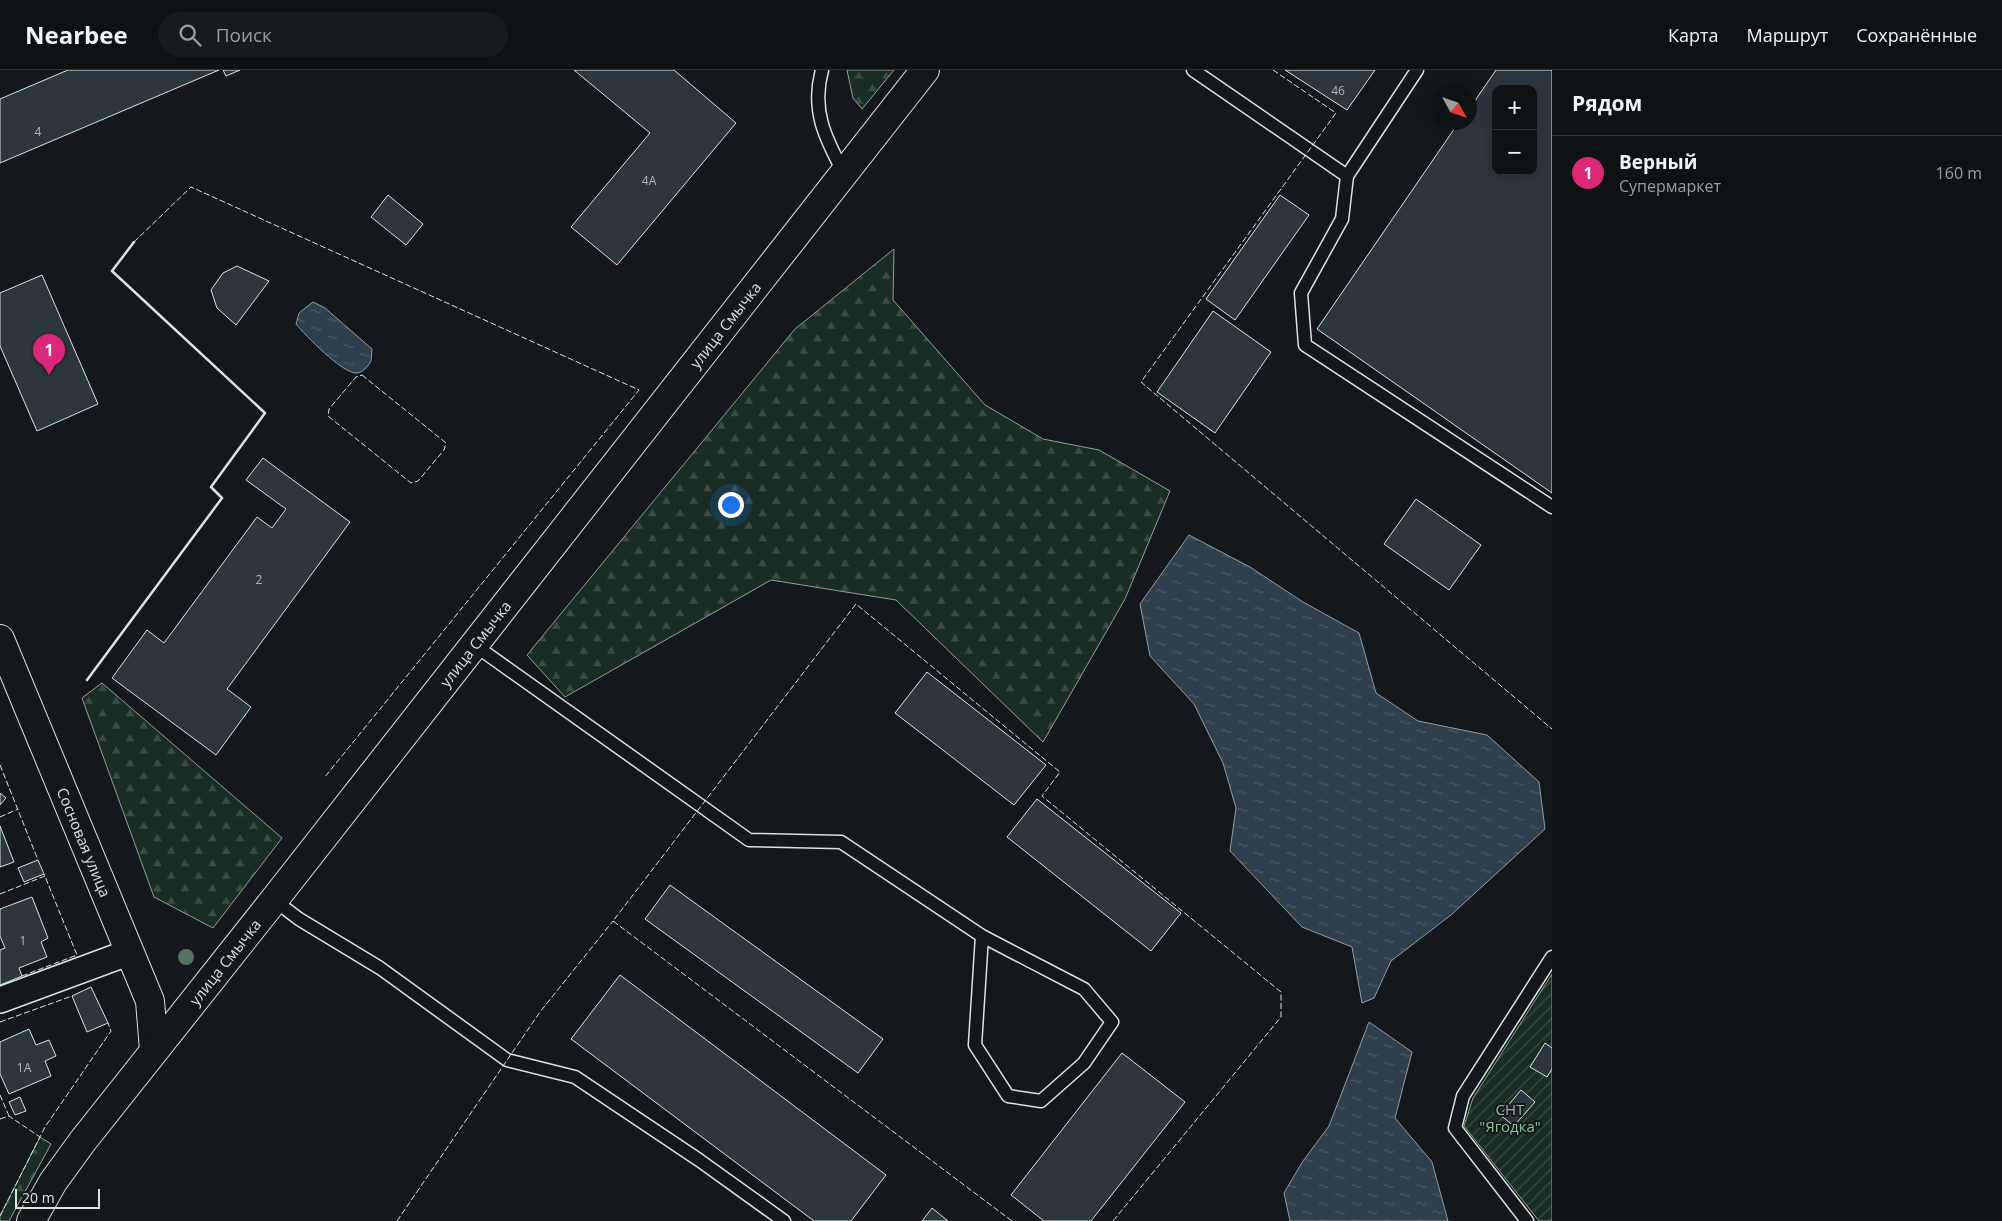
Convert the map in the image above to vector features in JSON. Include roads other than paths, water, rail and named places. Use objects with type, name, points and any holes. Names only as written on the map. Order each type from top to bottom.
[{"type":"street","name":"улица Смычка","points":[[31,1221],[53,1182],[82,1142],[925,70]]},
{"type":"street","name":"Сосновая улица","points":[[0,639],[150,1001],[154,1050]]},
{"type":"street","points":[[0,1000],[130,952]]},
{"type":"lane","points":[[822,70],[817,90],[824,136],[844,173]]},
{"type":"lane","points":[[1193,70],[1347,176]]},
{"type":"lane","points":[[1417,70],[1347,176],[1342,218],[1301,293],[1305,345],[1552,507]]},
{"type":"lane","points":[[473,644],[749,840],[841,842],[982,936],[1084,990],[1112,1022],[1084,1063],[1041,1101],[1008,1096],[975,1045],[982,936]]},
{"type":"lane","points":[[274,900],[300,919],[380,968],[507,1060],[574,1077],[699,1160],[784,1221]]},
{"type":"lane","points":[[1527,1221],[1455,1128],[1462,1096],[1552,956]]},
{"type":"water","points":[[313,302],[325,308],[372,349],[371,361],[363,371],[356,373],[342,367],[324,353],[296,324],[299,313]]},
{"type":"water","points":[[1189,535],[1250,567],[1303,602],[1359,633],[1376,693],[1418,721],[1487,735],[1539,782],[1545,829],[1451,915],[1391,961],[1374,998],[1362,1003],[1352,947],[1302,927],[1230,851],[1236,808],[1223,763],[1194,704],[1150,656],[1140,604]]},
{"type":"water","points":[[1369,1022],[1412,1052],[1395,1118],[1432,1162],[1448,1221],[1290,1221],[1284,1193],[1303,1161],[1329,1126]]},
{"type":"place","name":"Верный","points":[[49,375]]},
{"type":"park label","name":"СНТ \"Ягодка\"","points":[[1510,1118]]}]
